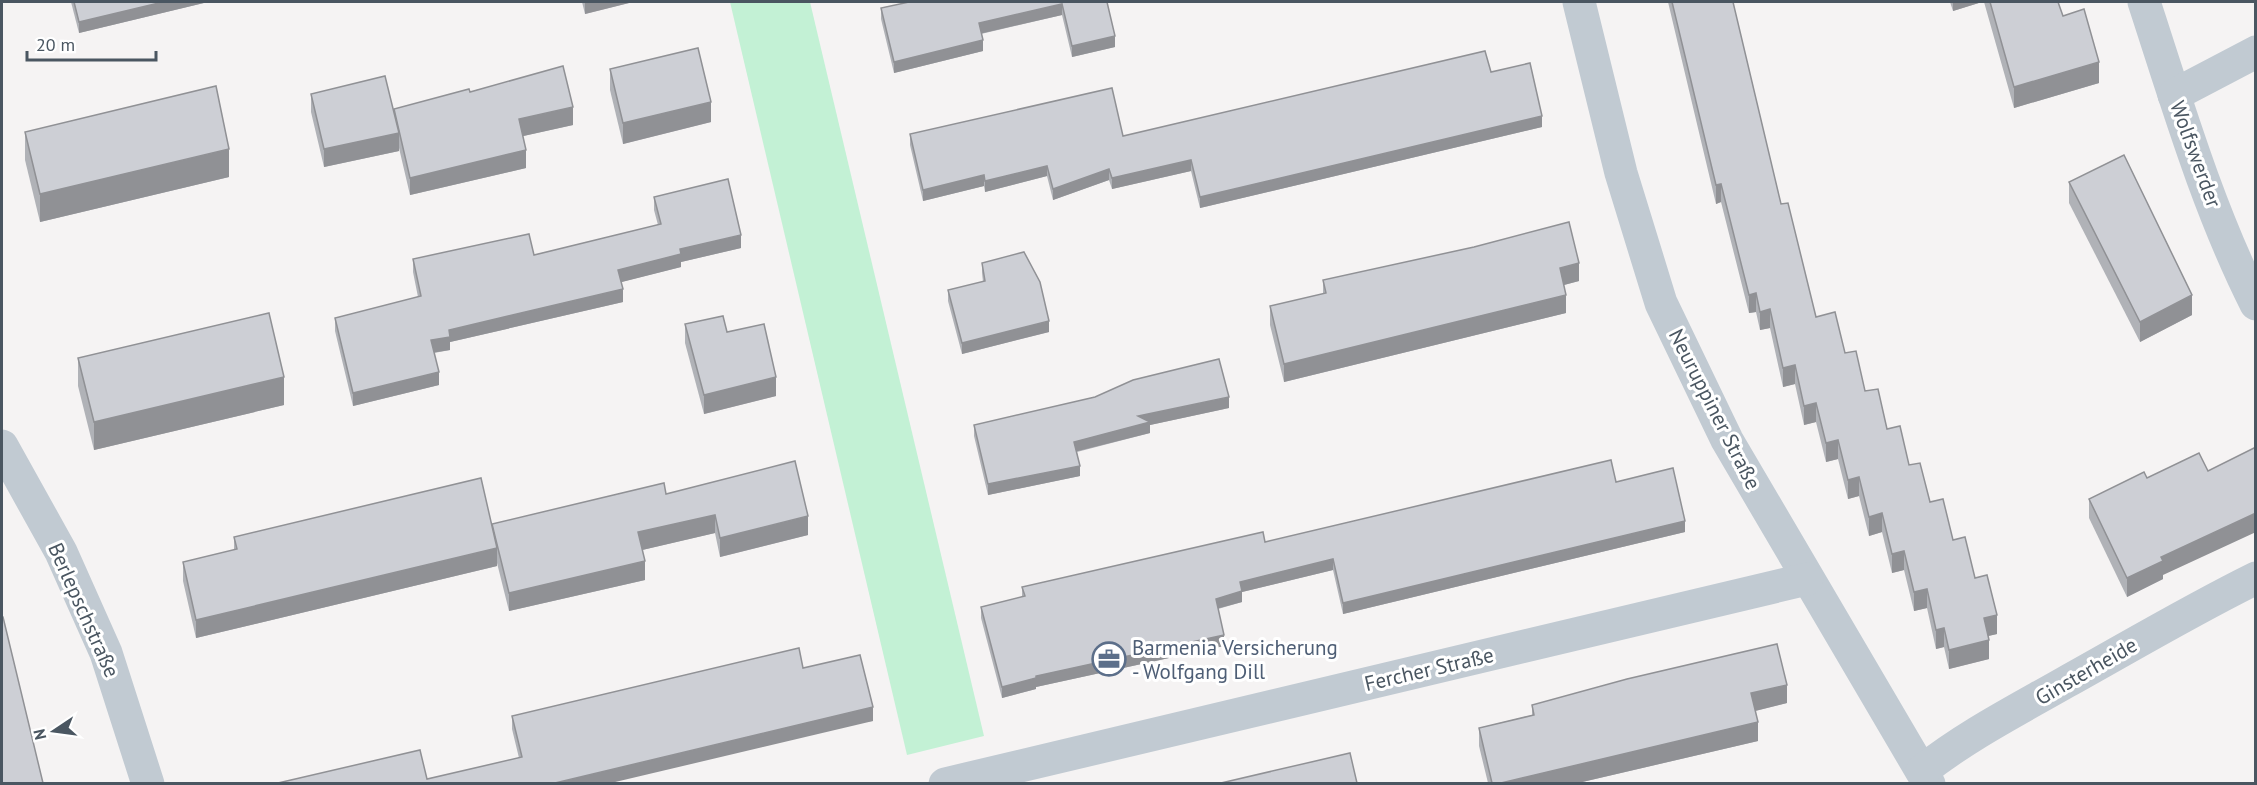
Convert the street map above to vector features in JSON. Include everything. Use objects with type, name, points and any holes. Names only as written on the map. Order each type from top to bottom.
[{"type":"street","name":"Neuruppiner Straße","points":[[1579,2],[1621,173],[1661,303],[1727,440],[1926,777]]},
{"type":"street","name":"Wolfswerder","points":[[2144,2],[2174,95],[2236,264],[2256,304]]},
{"type":"street","points":[[2174,95],[2256,52]]},
{"type":"street","name":"Berlepschstraße","points":[[2,446],[61,552],[106,653],[148,783]]},
{"type":"street","name":"Ginsterheide","points":[[1926,777],[1948,751],[2194,609],[2256,578]]},
{"type":"street","name":"Fercher Straße","points":[[945,783],[1807,579]]},
{"type":"green space","points":[[730,2],[810,2],[984,736],[907,755]]},
{"type":"building","points":[[74,2],[163,2],[79,22]]},
{"type":"building","points":[[909,2],[1107,2],[1115,36],[1072,46],[1062,4],[979,23],[983,40],[894,62],[881,8]]},
{"type":"building","points":[[1672,2],[1733,2],[1781,204],[1788,203],[1816,317],[1835,312],[1845,353],[1856,351],[1865,391],[1878,389],[1887,429],[1900,426],[1909,465],[1920,463],[1930,502],[1943,499],[1953,540],[1965,537],[1975,578],[1987,575],[1997,615],[1984,618],[1989,640],[1949,650],[1944,628],[1936,630],[1927,589],[1914,592],[1904,551],[1892,554],[1882,513],[1869,517],[1859,477],[1848,480],[1838,440],[1826,443],[1816,403],[1804,406],[1795,365],[1783,368],[1770,309],[1760,312],[1756,293],[1749,295],[1721,184],[1716,185]]},
{"type":"building","points":[[1990,2],[2058,2],[2063,16],[2084,9],[2099,62],[2014,87]]},
{"type":"building","points":[[698,48],[711,102],[623,123],[610,69]]},
{"type":"building","points":[[1485,51],[1491,72],[1530,63],[1542,116],[1200,197],[1191,160],[1112,178],[1109,169],[1053,189],[1047,166],[985,181],[984,175],[923,190],[910,134],[1112,88],[1123,136]]},
{"type":"building","points":[[563,66],[573,107],[519,119],[526,150],[410,178],[394,109],[469,89],[470,92]]},
{"type":"building","points":[[385,76],[399,133],[324,149],[311,94]]},
{"type":"building","points":[[216,86],[229,149],[40,194],[25,132]]},
{"type":"building","points":[[2124,155],[2192,295],[2140,322],[2069,182]]},
{"type":"building","points":[[728,179],[741,235],[680,249],[681,254],[618,270],[623,289],[449,330],[450,337],[431,340],[439,372],[353,393],[335,318],[421,296],[413,259],[529,234],[534,255],[661,224],[654,197]]},
{"type":"building","points":[[1569,222],[1579,263],[1560,268],[1566,295],[1284,364],[1270,306],[1326,293],[1323,280],[1474,247]]},
{"type":"building","points":[[1024,252],[1040,282],[1049,321],[962,343],[948,290],[985,281],[982,263]]},
{"type":"building","points":[[269,313],[284,377],[94,422],[78,358]]},
{"type":"building","points":[[723,316],[727,332],[764,324],[776,377],[704,395],[685,324]]},
{"type":"building","points":[[1219,359],[1229,397],[1138,416],[1150,422],[1074,442],[1080,466],[988,484],[974,425],[1095,397],[1133,380]]},
{"type":"building","points":[[2256,447],[2256,513],[2161,557],[2163,561],[2127,578],[2089,499],[2144,472],[2147,478],[2199,453],[2208,471]]},
{"type":"building","points":[[1611,460],[1616,482],[1673,468],[1685,521],[1343,603],[1333,559],[1240,582],[1242,591],[1216,599],[1224,635],[1036,676],[1036,678],[1002,687],[981,607],[1025,596],[1022,587],[1263,532],[1265,542]]},
{"type":"building","points":[[795,461],[808,516],[720,538],[715,515],[638,532],[645,561],[509,593],[492,524],[664,483],[666,494]]},
{"type":"building","points":[[481,478],[497,548],[196,620],[183,562],[237,549],[234,537]]},
{"type":"building","points":[[3,617],[43,783],[2,783]]},
{"type":"building","points":[[1777,644],[1787,685],[1751,693],[1758,722],[1501,783],[1492,783],[1479,728],[1534,715],[1532,705],[1627,679]]},
{"type":"building","points":[[799,648],[803,668],[860,655],[873,707],[555,783],[278,783],[420,750],[427,779],[522,757],[512,716]]},
{"type":"building","points":[[1350,753],[1357,783],[1221,783]]},
{"type":"place","name":"Barmenia Versicherung - Wolfgang Dill","points":[[1109,659]]}]
